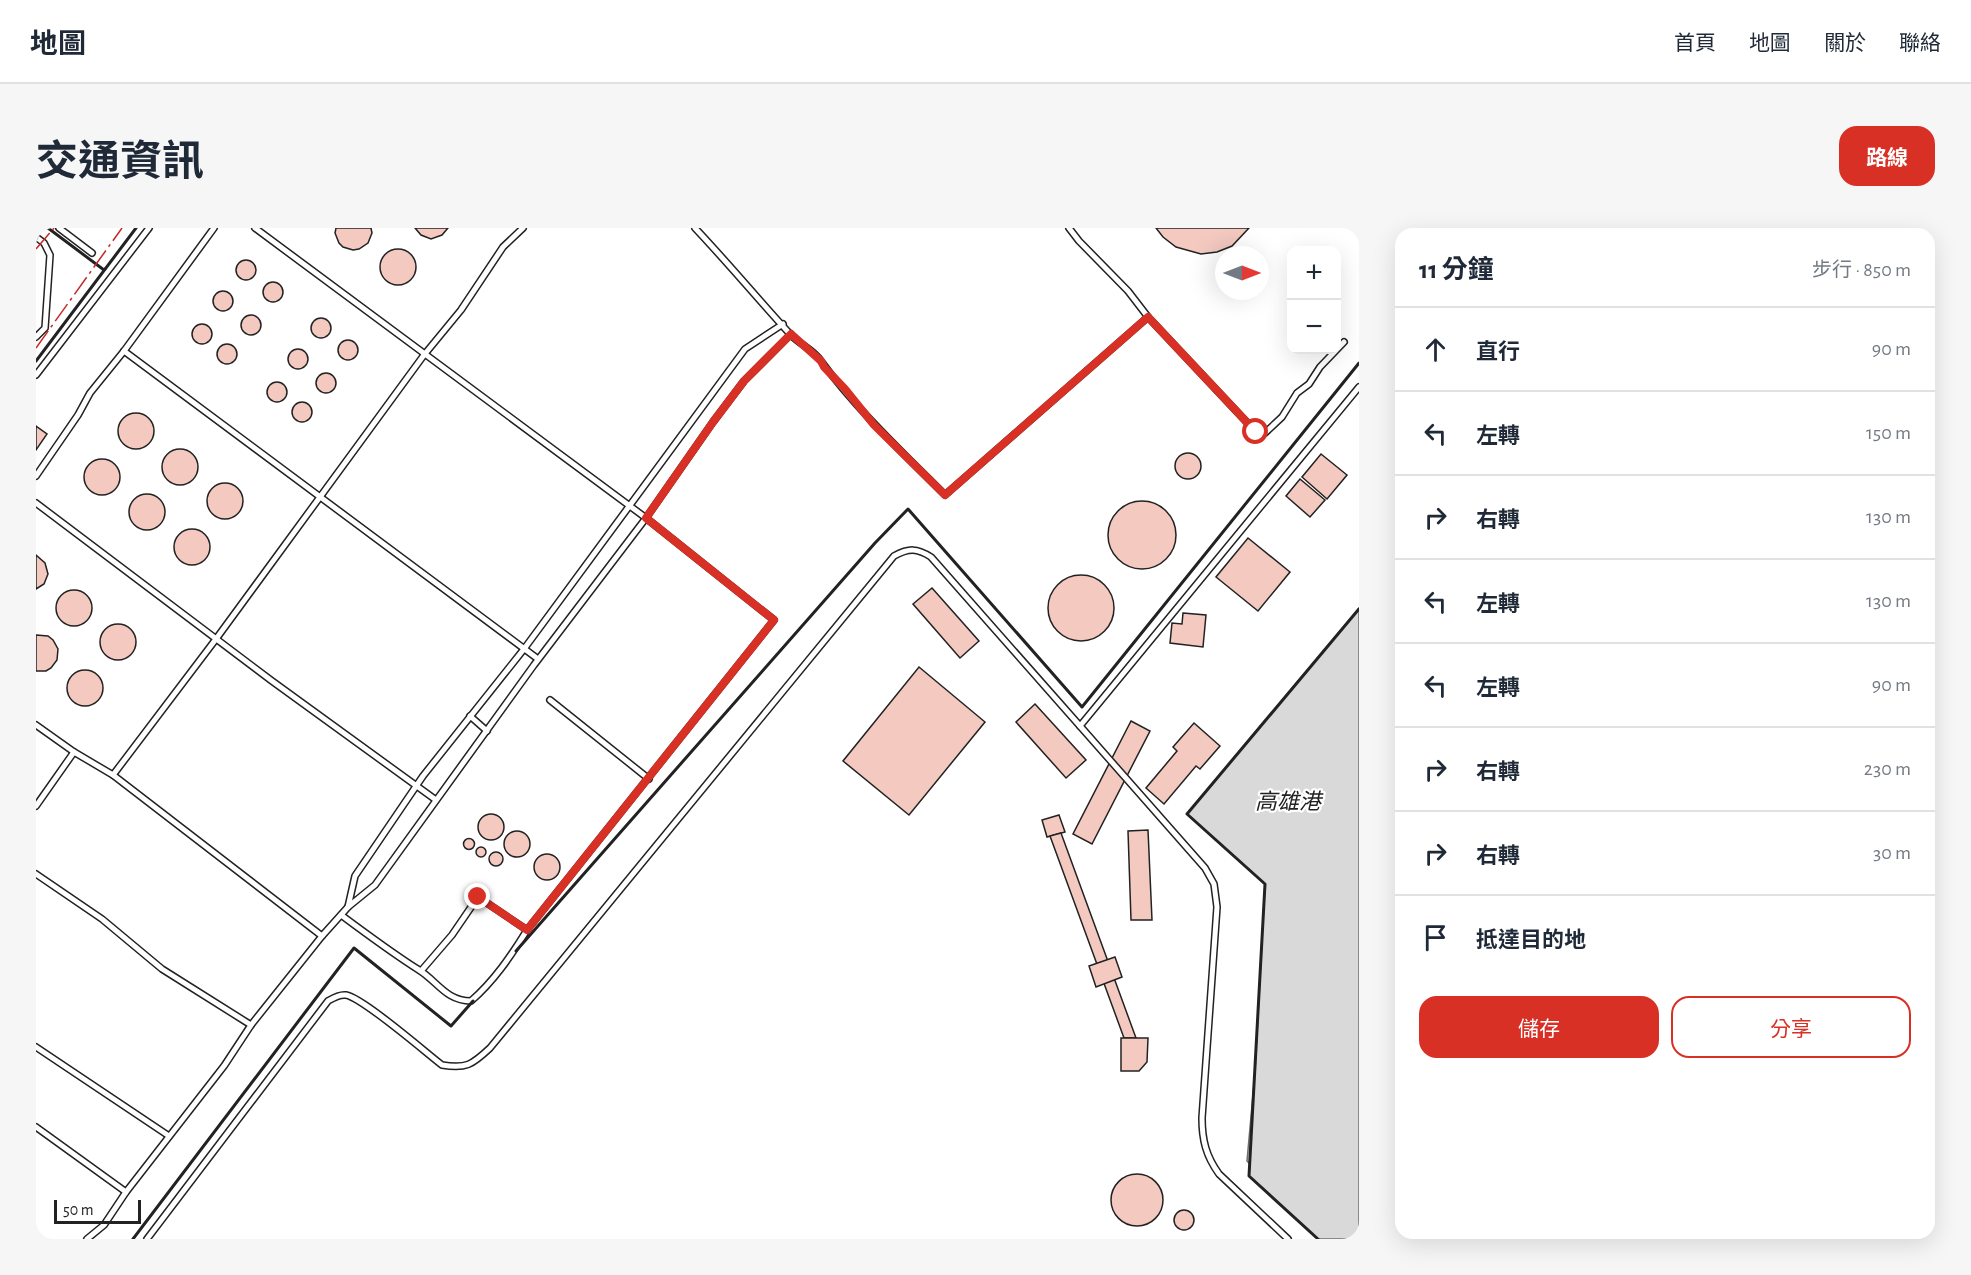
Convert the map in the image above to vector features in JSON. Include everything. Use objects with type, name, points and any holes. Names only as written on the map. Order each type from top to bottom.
[{"type":"lane","points":[[59,228],[92,253]]},
{"type":"lane","points":[[36,375],[149,228]]},
{"type":"lane","points":[[36,476],[78,415],[90,393],[124,351],[214,228]]},
{"type":"lane","points":[[255,228],[646,518],[774,620],[527,930],[508,961],[482,992],[471,1001],[451,996],[436,986],[421,971],[341,915]]},
{"type":"lane","points":[[113,775],[216,639],[424,355],[461,310],[503,248],[523,228]]},
{"type":"lane","points":[[695,228],[791,334],[821,361],[874,425],[945,495],[1148,317]]},
{"type":"lane","points":[[1070,228],[1079,241],[1128,291],[1148,317],[1256,432],[1264,433],[1282,417],[1297,393],[1309,384],[1320,367],[1344,342]]},
{"type":"lane","points":[[36,237],[44,243],[51,255],[45,328],[36,337]]},
{"type":"lane","points":[[348,907],[355,876],[417,786],[524,649],[745,349],[783,324]]},
{"type":"lane","points":[[87,1239],[104,1225],[126,1192],[224,1066],[251,1026],[322,936],[348,907],[375,885],[538,659],[646,518],[713,422],[744,381],[791,334]]},
{"type":"lane","points":[[124,351],[538,659]]},
{"type":"lane","points":[[1080,726],[1359,387]]},
{"type":"lane","points":[[36,503],[216,639],[436,800]]},
{"type":"lane","points":[[147,1239],[328,1001],[336,996],[345,995],[363,1004],[442,1065],[458,1068],[474,1064],[490,1048],[894,556],[905,550],[918,549],[930,557],[1080,726],[1205,868],[1214,884],[1217,907],[1202,1118],[1205,1149],[1219,1174],[1288,1239]]},
{"type":"lane","points":[[550,700],[649,779]]},
{"type":"lane","points":[[470,716],[488,730]]},
{"type":"lane","points":[[36,725],[74,752],[113,775],[322,936]]},
{"type":"lane","points":[[36,806],[74,752]]},
{"type":"lane","points":[[36,874],[102,919],[162,969],[251,1026]]},
{"type":"lane","points":[[421,971],[452,935],[478,897],[527,930]]},
{"type":"lane","points":[[36,1047],[169,1136]]},
{"type":"lane","points":[[36,1127],[126,1192]]},
{"type":"water","name":"高雄港","points":[[1359,608],[1359,1239],[1318,1239],[1249,1176],[1250,1164],[1247,1161],[1255,1072],[1265,884],[1187,814]]},
{"type":"building","points":[[336,228],[371,228],[372,233],[368,243],[353,250],[339,243],[335,233]]},
{"type":"building","points":[[415,228],[448,228],[442,235],[431,239],[421,235]]},
{"type":"building","points":[[1156,228],[1249,228],[1232,246],[1215,246],[1215,252],[1201,254],[1176,247]]},
{"type":"building","points":[[398,249],[411,254],[416,267],[411,280],[398,285],[385,280],[380,267],[385,254]]},
{"type":"building","points":[[246,260],[253,263],[256,270],[253,277],[246,280],[239,277],[236,270],[239,263]]},
{"type":"building","points":[[273,282],[280,285],[283,292],[280,299],[273,302],[266,299],[263,292],[266,285]]},
{"type":"building","points":[[223,291],[230,294],[233,301],[230,308],[223,311],[216,308],[213,301],[216,294]]},
{"type":"building","points":[[251,315],[258,318],[261,325],[258,332],[251,335],[244,332],[241,325],[244,318]]},
{"type":"building","points":[[321,318],[328,321],[331,328],[328,335],[321,338],[314,335],[311,328],[314,321]]},
{"type":"building","points":[[202,324],[209,327],[212,334],[209,341],[202,344],[195,341],[192,334],[195,327]]},
{"type":"building","points":[[348,340],[355,343],[358,350],[355,357],[348,360],[341,357],[338,350],[341,343]]},
{"type":"building","points":[[227,344],[234,347],[237,354],[234,361],[227,364],[220,361],[217,354],[220,347]]},
{"type":"building","points":[[298,349],[305,352],[308,359],[305,366],[298,369],[291,366],[288,359],[291,352]]},
{"type":"building","points":[[326,373],[333,376],[336,383],[333,390],[326,393],[319,390],[316,383],[319,376]]},
{"type":"building","points":[[277,382],[284,385],[287,392],[284,399],[277,402],[270,399],[267,392],[270,385]]},
{"type":"building","points":[[302,402],[309,405],[312,412],[309,419],[302,422],[295,419],[292,412],[295,405]]},
{"type":"building","points":[[136,413],[149,418],[154,431],[149,444],[136,449],[123,444],[118,431],[123,418]]},
{"type":"building","points":[[36,426],[47,434],[36,450]]},
{"type":"building","points":[[180,449],[193,454],[198,467],[193,480],[180,485],[167,480],[162,467],[167,454]]},
{"type":"building","points":[[1188,453],[1198,456],[1201,466],[1198,476],[1188,479],[1178,476],[1175,466],[1178,456]]},
{"type":"building","points":[[1321,454],[1347,475],[1327,499],[1302,477]]},
{"type":"building","points":[[102,459],[115,464],[120,477],[115,490],[102,495],[89,490],[84,477],[89,464]]},
{"type":"building","points":[[1300,479],[1325,500],[1310,517],[1286,496]]},
{"type":"building","points":[[225,483],[238,488],[243,501],[238,514],[225,519],[212,514],[207,501],[212,488]]},
{"type":"building","points":[[147,494],[160,499],[165,512],[160,525],[147,530],[134,525],[129,512],[134,499]]},
{"type":"building","points":[[1149,501],[1161,507],[1170,516],[1176,528],[1174,548],[1166,559],[1149,569],[1135,569],[1118,559],[1110,548],[1108,528],[1118,511],[1129,503]]},
{"type":"building","points":[[192,529],[205,534],[210,547],[205,560],[192,565],[179,560],[174,547],[179,534]]},
{"type":"building","points":[[1248,538],[1290,572],[1258,611],[1216,577]]},
{"type":"building","points":[[36,555],[45,563],[48,574],[44,584],[36,589]]},
{"type":"building","points":[[1081,575],[1094,577],[1104,585],[1112,595],[1114,608],[1112,621],[1104,631],[1094,639],[1081,641],[1068,639],[1058,631],[1050,621],[1048,608],[1050,595],[1058,585],[1068,577]]},
{"type":"building","points":[[932,588],[979,641],[960,658],[913,604]]},
{"type":"building","points":[[74,590],[87,595],[92,608],[87,621],[74,626],[61,621],[56,608],[61,595]]},
{"type":"building","points":[[1183,613],[1206,615],[1203,647],[1170,643],[1172,623],[1182,624]]},
{"type":"building","points":[[118,624],[131,629],[136,642],[131,655],[118,660],[105,655],[100,642],[105,629]]},
{"type":"building","points":[[36,635],[48,636],[58,649],[57,660],[46,671],[36,671]]},
{"type":"building","points":[[919,667],[985,722],[909,815],[843,761]]},
{"type":"building","points":[[85,670],[98,675],[103,688],[98,701],[85,706],[72,701],[67,688],[72,675]]},
{"type":"building","points":[[1035,704],[1086,760],[1066,778],[1016,722]]},
{"type":"building","points":[[1131,721],[1150,731],[1092,844],[1073,834]]},
{"type":"building","points":[[1194,723],[1220,746],[1200,769],[1196,766],[1164,804],[1146,788],[1177,751],[1173,747]]},
{"type":"building","points":[[491,814],[500,818],[504,827],[500,836],[491,840],[482,836],[478,827],[482,818]]},
{"type":"building","points":[[1059,815],[1065,832],[1047,837],[1042,820]]},
{"type":"building","points":[[1148,830],[1152,920],[1131,920],[1128,831]]},
{"type":"building","points":[[517,831],[526,835],[530,844],[526,853],[517,857],[508,853],[504,844],[508,835]]},
{"type":"building","points":[[1061,833],[1136,1038],[1124,1038],[1050,836]]},
{"type":"building","points":[[469,839],[473,840],[473,848],[469,849],[465,848],[464,844],[465,840]]},
{"type":"building","points":[[481,847],[486,852],[481,857],[476,852]]},
{"type":"building","points":[[493,852],[499,852],[503,859],[499,866],[493,866],[489,862],[489,856]]},
{"type":"building","points":[[547,854],[556,858],[560,867],[556,876],[547,880],[538,876],[534,867],[538,858]]},
{"type":"building","points":[[1115,957],[1122,977],[1096,987],[1089,966]]},
{"type":"building","points":[[1121,1038],[1148,1038],[1147,1062],[1139,1071],[1121,1071]]},
{"type":"building","points":[[1132,1174],[1142,1174],[1156,1181],[1163,1200],[1156,1219],[1142,1226],[1132,1226],[1122,1222],[1115,1215],[1111,1205],[1111,1195],[1115,1185],[1122,1178]]},
{"type":"building","points":[[1184,1210],[1191,1213],[1194,1220],[1191,1227],[1184,1230],[1177,1227],[1174,1220],[1177,1213]]},
{"type":"wall","points":[[48,228],[105,269]]},
{"type":"wall","points":[[36,361],[136,228]]},
{"type":"wall","points":[[516,951],[875,543],[908,509],[1082,707],[1359,363]]},
{"type":"wall","points":[[1318,1239],[1249,1176],[1265,884],[1187,814],[1359,609]]},
{"type":"wall","points":[[133,1239],[354,948],[451,1026],[473,1001]]},
{"type":"power","points":[[36,249],[54,228]]},
{"type":"power","points":[[36,348],[122,228]]},
{"type":"route","points":[[478,897],[527,930],[774,620],[646,518],[744,381],[791,334],[821,361],[874,425],[945,495],[1148,317],[1256,432]]}]
